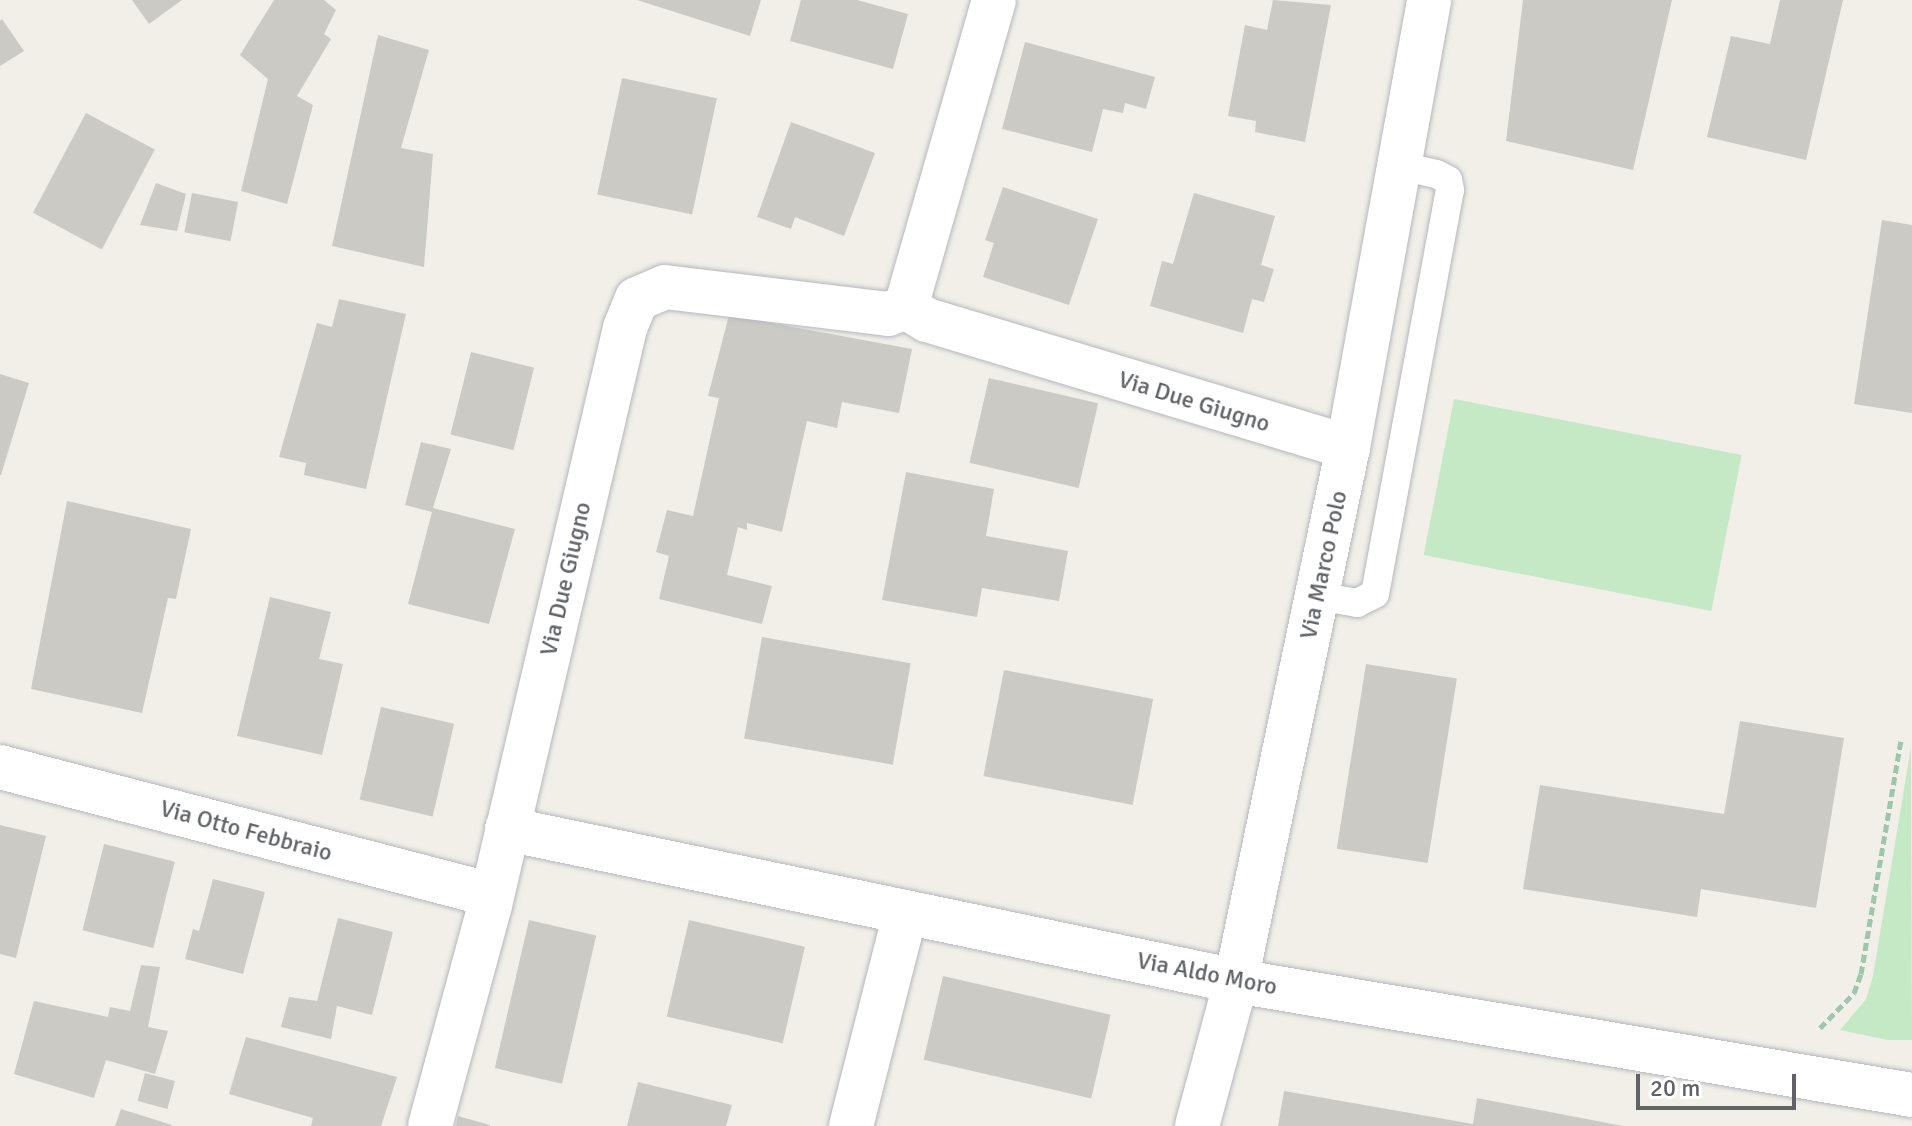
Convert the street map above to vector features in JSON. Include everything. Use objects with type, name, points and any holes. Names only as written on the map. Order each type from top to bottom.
[{"type":"street","points":[[906,307],[994,0]]},
{"type":"street","name":"Via Marco Polo","points":[[1197,1126],[1236,981],[1348,447],[1429,0]]},
{"type":"street","name":"Via Due Giugno","points":[[430,1126],[492,895],[625,328],[637,299],[665,287],[888,314],[906,307],[927,320],[1348,447]]},
{"type":"street","name":"Via Otto Febbraio","points":[[0,767],[492,895]]},
{"type":"street","name":"Via Aldo Moro","points":[[507,829],[1236,981],[1912,1095]]},
{"type":"street","points":[[851,1126],[905,914]]},
{"type":"lane","points":[[1317,596],[1357,603],[1375,594],[1450,190],[1448,180],[1436,174],[1401,166]]},
{"type":"path","points":[[1810,1037],[1842,1008],[1861,974],[1901,739]]},
{"type":"green space","points":[[1454,399],[1742,455],[1711,611],[1424,555]]},
{"type":"green space","points":[[1911,747],[1912,1040],[1888,1040],[1840,1030],[1866,999],[1873,976]]},
{"type":"building","points":[[132,0],[182,0],[149,24]]},
{"type":"building","points":[[274,0],[324,0],[336,10],[324,34],[331,39],[297,96],[313,105],[287,204],[241,191],[268,79],[240,55]]},
{"type":"building","points":[[637,0],[761,0],[750,36]]},
{"type":"building","points":[[801,0],[857,0],[908,14],[893,69],[790,41]]},
{"type":"building","points":[[1273,0],[1331,5],[1305,142],[1255,132],[1256,121],[1228,116],[1245,25],[1267,30]]},
{"type":"building","points":[[1523,0],[1672,0],[1633,170],[1506,141]]},
{"type":"building","points":[[1780,0],[1843,0],[1806,160],[1707,137],[1731,36],[1770,44]]},
{"type":"building","points":[[2,19],[24,51],[0,66],[0,21]]},
{"type":"building","points":[[378,35],[429,50],[401,148],[433,154],[424,267],[332,246]]},
{"type":"building","points":[[1025,42],[1155,77],[1146,109],[1125,103],[1123,113],[1103,109],[1092,152],[1002,129]]},
{"type":"building","points":[[622,78],[717,98],[692,215],[597,194]]},
{"type":"building","points":[[86,113],[155,150],[102,249],[33,213]]},
{"type":"building","points":[[791,122],[875,153],[844,236],[795,217],[791,229],[757,217]]},
{"type":"building","points":[[156,183],[186,194],[177,231],[140,225]]},
{"type":"building","points":[[1003,187],[1098,219],[1069,305],[983,277],[994,243],[985,240]]},
{"type":"building","points":[[192,193],[238,202],[231,241],[184,232]]},
{"type":"building","points":[[1194,193],[1275,216],[1261,265],[1274,269],[1264,302],[1252,299],[1243,333],[1150,306],[1162,261],[1173,264]]},
{"type":"building","points":[[1882,220],[1912,225],[1912,413],[1854,404]]},
{"type":"building","points":[[339,299],[406,314],[366,489],[304,475],[306,463],[279,457],[317,323],[332,327]]},
{"type":"building","points":[[729,315],[912,349],[899,413],[842,402],[837,428],[807,421],[782,532],[747,523],[747,530],[738,527],[727,575],[772,586],[762,624],[659,599],[669,556],[656,552],[667,510],[693,516],[719,398],[708,396]]},
{"type":"building","points":[[471,352],[534,368],[514,450],[450,434]]},
{"type":"building","points":[[0,374],[29,383],[1,475],[0,475]]},
{"type":"building","points":[[989,378],[1098,403],[1079,488],[969,463]]},
{"type":"building","points":[[421,442],[451,449],[433,508],[515,529],[489,624],[408,604],[432,512],[405,505]]},
{"type":"building","points":[[906,472],[994,489],[986,536],[1068,551],[1059,601],[982,588],[977,617],[882,600]]},
{"type":"building","points":[[67,501],[191,529],[176,599],[168,598],[142,713],[31,689]]},
{"type":"building","points":[[270,597],[331,612],[319,659],[343,664],[322,755],[237,736]]},
{"type":"building","points":[[762,637],[911,663],[893,765],[744,738]]},
{"type":"building","points":[[1366,664],[1457,678],[1428,863],[1337,849]]},
{"type":"building","points":[[1004,670],[1153,699],[1133,805],[983,776]]},
{"type":"building","points":[[381,707],[454,724],[433,816],[360,800]]},
{"type":"building","points":[[1740,721],[1844,738],[1816,908],[1701,889],[1697,917],[1523,889],[1540,785],[1724,814]]},
{"type":"building","points":[[0,825],[46,836],[16,958],[0,954]]},
{"type":"building","points":[[104,844],[175,862],[153,948],[82,930]]},
{"type":"building","points":[[213,879],[265,892],[243,974],[185,959],[193,929],[199,931]]},
{"type":"building","points":[[338,918],[393,932],[372,1015],[337,1006],[331,1039],[281,1027],[289,997],[317,1001]]},
{"type":"building","points":[[529,920],[596,936],[562,1084],[495,1068]]},
{"type":"building","points":[[689,920],[805,947],[783,1043],[667,1016]]},
{"type":"building","points":[[141,965],[160,967],[148,1027],[168,1031],[155,1074],[106,1060],[94,1098],[14,1074],[34,1001],[108,1017],[110,1007],[130,1011]]},
{"type":"building","points":[[943,976],[1111,1015],[1091,1098],[924,1060]]},
{"type":"building","points":[[246,1037],[397,1077],[381,1126],[311,1126],[313,1118],[229,1094]]},
{"type":"building","points":[[145,1073],[175,1081],[167,1109],[137,1101]]},
{"type":"building","points":[[638,1082],[732,1105],[726,1126],[627,1126]]},
{"type":"building","points":[[1284,1091],[1473,1124],[1477,1098],[1623,1126],[1278,1126]]},
{"type":"building","points":[[121,1109],[172,1125],[115,1126]]},
{"type":"building","points":[[458,1116],[490,1125],[490,1126],[456,1126]]}]
